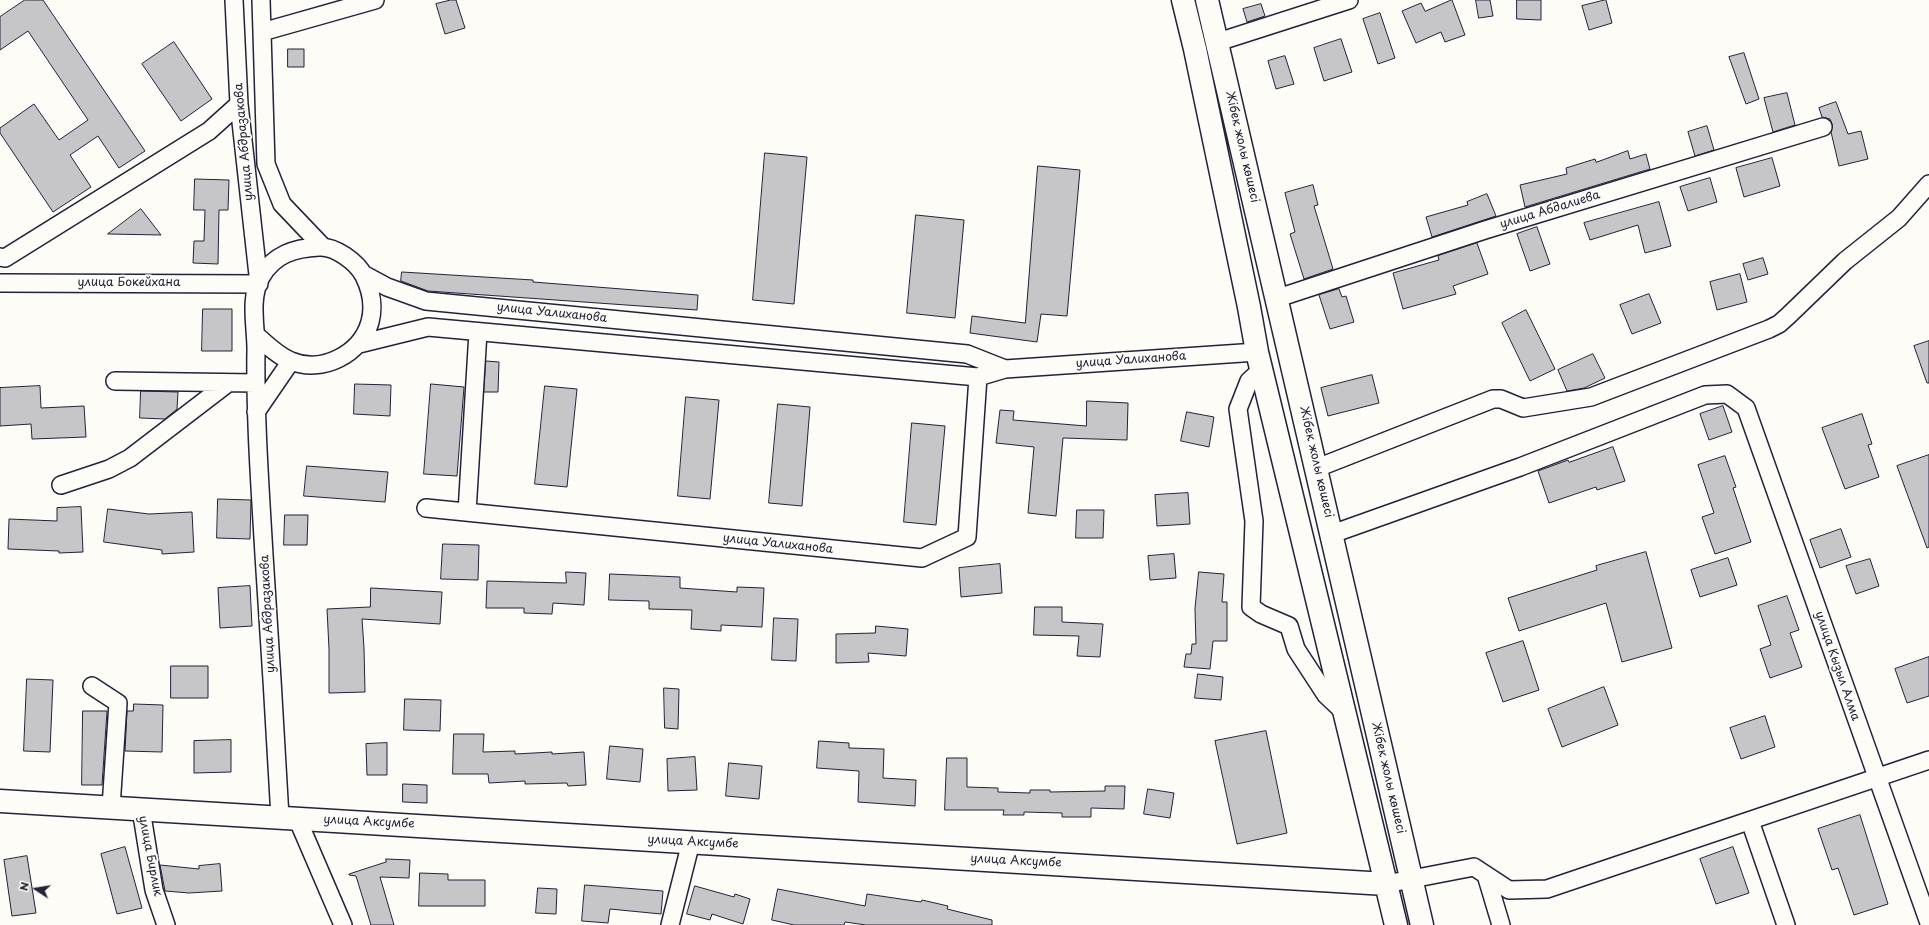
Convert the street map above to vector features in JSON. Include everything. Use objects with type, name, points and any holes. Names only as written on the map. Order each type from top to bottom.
[{"type":"main road","name":"Жібек жолы көшесі","points":[[1183,0],[1199,65],[1259,361],[1396,925]]},
{"type":"main road","name":"Жібек жолы көшесі","points":[[1207,0],[1278,298],[1422,925]]},
{"type":"main road","name":"улица Аксумбе","points":[[0,801],[1386,884]]},
{"type":"street","name":"улица Абдразакова","points":[[234,0],[239,104],[259,284]]},
{"type":"street","name":"улица Абдразакова","points":[[261,0],[266,164],[282,204],[323,247]]},
{"type":"street","points":[[262,32],[375,0]]},
{"type":"street","points":[[1218,42],[1349,0]]},
{"type":"street","points":[[0,257],[5,258],[209,132],[239,104]]},
{"type":"street","name":"улица Абдалиева","points":[[1278,298],[1484,230],[1823,127]]},
{"type":"street","points":[[1317,468],[1493,399],[1501,399],[1523,408],[1591,397],[1770,329],[1779,324],[1788,316],[1845,261],[1899,218],[1929,184]]},
{"type":"street","points":[[323,247],[346,256],[364,274],[372,297],[370,322],[358,344],[339,359],[315,365],[291,361],[256,335],[254,301],[261,277],[276,258],[299,248],[323,247]]},
{"type":"street","name":"улица Уалиханова","points":[[364,274],[387,287],[426,301],[967,354],[1005,369]]},
{"type":"street","name":"улица Бокейхана","points":[[0,283],[259,284]]},
{"type":"street","name":"улица Уалиханова","points":[[358,344],[428,327],[978,377],[1005,369],[1259,361]]},
{"type":"street","points":[[467,512],[478,332]]},
{"type":"street","name":"улица Абдразакова","points":[[256,335],[256,412],[289,818],[343,925]]},
{"type":"street","points":[[256,412],[291,361]]},
{"type":"street","points":[[1259,361],[1238,409],[1254,521],[1251,607],[1261,614],[1289,626],[1296,649],[1326,695],[1344,712]]},
{"type":"street","name":"улица Уалиханова","points":[[426,508],[922,558],[967,537],[978,377]]},
{"type":"street","points":[[115,381],[256,383]]},
{"type":"street","points":[[61,485],[109,469],[130,458],[228,383]]},
{"type":"street","name":"улица Кызыл Алма","points":[[1332,534],[1520,467],[1705,395],[1727,394],[1746,408],[1929,923]]},
{"type":"street","points":[[92,686],[118,703],[111,807]]},
{"type":"street","points":[[1386,884],[1474,867],[1509,890],[1547,889],[1929,760]]},
{"type":"street","name":"улица Бирлик","points":[[141,809],[154,890],[166,925]]},
{"type":"street","points":[[1750,821],[1786,925]]},
{"type":"street","points":[[670,925],[691,842]]},
{"type":"street","points":[[1486,875],[1501,925]]},
{"type":"building","points":[[25,0],[43,0],[145,151],[119,168],[98,136],[70,155],[91,187],[53,212],[0,133],[0,128],[34,104],[59,140],[88,120],[28,31],[0,50],[0,17]]},
{"type":"building","points":[[456,0],[465,28],[445,34],[436,4]]},
{"type":"building","points":[[1452,0],[1465,35],[1445,42],[1441,32],[1416,43],[1402,11],[1421,3],[1425,11]]},
{"type":"building","points":[[1476,0],[1490,0],[1493,16],[1479,18]]},
{"type":"building","points":[[1517,0],[1541,0],[1541,20],[1517,19]]},
{"type":"building","points":[[1606,0],[1612,23],[1589,30],[1582,6]]},
{"type":"building","points":[[1261,4],[1265,16],[1247,22],[1243,9]]},
{"type":"building","points":[[1380,13],[1395,58],[1378,64],[1363,19]]},
{"type":"building","points":[[1341,39],[1352,72],[1324,81],[1314,48]]},
{"type":"building","points":[[174,42],[212,99],[181,121],[142,64]]},
{"type":"building","points":[[288,49],[304,49],[304,67],[288,67]]},
{"type":"building","points":[[1744,53],[1759,99],[1746,104],[1729,57]]},
{"type":"building","points":[[1285,56],[1294,84],[1276,89],[1268,61]]},
{"type":"building","points":[[1787,93],[1795,125],[1773,132],[1764,98]]},
{"type":"building","points":[[1836,102],[1848,134],[1861,131],[1868,159],[1839,166],[1831,132],[1832,124],[1830,119],[1822,117],[1819,108]]},
{"type":"building","points":[[1707,126],[1714,150],[1695,156],[1688,132]]},
{"type":"building","points":[[1628,151],[1630,159],[1646,154],[1650,169],[1525,207],[1520,185],[1567,174],[1566,168],[1595,159],[1596,162]]},
{"type":"building","points":[[765,153],[807,157],[794,304],[753,300]]},
{"type":"building","points":[[1772,158],[1780,186],[1744,197],[1736,168]]},
{"type":"building","points":[[1038,166],[1080,170],[1067,316],[1041,314],[1037,342],[970,333],[972,316],[1025,323]]},
{"type":"building","points":[[1710,178],[1717,202],[1688,211],[1680,187]]},
{"type":"building","points":[[195,179],[229,180],[228,210],[219,210],[218,264],[193,263],[194,241],[204,241],[205,210],[194,210]]},
{"type":"building","points":[[1313,185],[1318,205],[1314,206],[1333,269],[1304,279],[1290,234],[1295,232],[1285,193]]},
{"type":"building","points":[[1487,194],[1496,216],[1432,237],[1426,217],[1468,205],[1467,202]]},
{"type":"building","points":[[1659,202],[1671,246],[1645,253],[1638,225],[1590,240],[1584,223]]},
{"type":"building","points":[[141,209],[161,235],[108,234]]},
{"type":"building","points":[[916,215],[964,220],[955,318],[907,313]]},
{"type":"building","points":[[1537,227],[1550,264],[1530,271],[1517,234]]},
{"type":"building","points":[[1477,243],[1488,274],[1453,286],[1456,294],[1403,309],[1393,273],[1439,260],[1438,256]]},
{"type":"building","points":[[1763,258],[1768,274],[1748,280],[1743,264]]},
{"type":"building","points":[[402,272],[533,280],[533,282],[698,295],[697,310],[428,291],[401,281]]},
{"type":"building","points":[[1740,274],[1747,302],[1717,310],[1710,282]]},
{"type":"building","points":[[1339,289],[1342,297],[1346,296],[1354,322],[1330,329],[1319,295]]},
{"type":"building","points":[[1649,294],[1661,323],[1632,334],[1620,305]]},
{"type":"building","points":[[203,309],[232,309],[232,351],[202,351]]},
{"type":"building","points":[[1526,310],[1555,369],[1530,381],[1502,323]]},
{"type":"building","points":[[1929,341],[1929,383],[1927,383],[1914,346]]},
{"type":"building","points":[[1593,354],[1605,378],[1584,388],[1567,391],[1558,370]]},
{"type":"building","points":[[486,361],[499,362],[498,392],[484,392]]},
{"type":"building","points":[[1372,375],[1379,403],[1328,416],[1321,388]]},
{"type":"building","points":[[355,384],[391,385],[390,416],[354,414]]},
{"type":"building","points":[[431,384],[464,387],[457,476],[424,474]]},
{"type":"building","points":[[40,386],[41,408],[84,406],[86,437],[32,439],[31,424],[0,426],[0,388]]},
{"type":"building","points":[[545,386],[577,389],[567,487],[535,484]]},
{"type":"building","points":[[141,391],[178,392],[177,409],[165,419],[140,418]]},
{"type":"building","points":[[686,397],[719,400],[710,499],[678,496]]},
{"type":"building","points":[[1087,401],[1128,403],[1127,440],[1063,438],[1056,516],[1028,513],[1034,447],[996,443],[1000,410],[1014,411],[1013,420],[1086,426]]},
{"type":"building","points":[[778,404],[810,407],[802,506],[769,503]]},
{"type":"building","points":[[1723,406],[1732,432],[1709,440],[1700,414]]},
{"type":"building","points":[[1187,412],[1214,417],[1209,447],[1181,441]]},
{"type":"building","points":[[1862,414],[1872,444],[1868,445],[1879,477],[1845,489],[1822,428]]},
{"type":"building","points":[[912,423],[945,426],[936,525],[904,522]]},
{"type":"building","points":[[1613,447],[1625,481],[1597,490],[1596,487],[1549,503],[1538,471],[1568,460],[1569,462]]},
{"type":"building","points":[[1929,455],[1929,547],[1927,548],[1897,466]]},
{"type":"building","points":[[1725,456],[1736,487],[1733,488],[1751,542],[1715,554],[1702,517],[1714,513],[1698,465]]},
{"type":"building","points":[[307,466],[388,472],[385,502],[304,496]]},
{"type":"building","points":[[1188,493],[1190,524],[1157,526],[1155,495]]},
{"type":"building","points":[[218,499],[251,500],[250,539],[217,538]]},
{"type":"building","points":[[81,507],[83,552],[59,553],[59,551],[8,549],[9,519],[57,521],[57,508]]},
{"type":"building","points":[[108,509],[149,514],[192,512],[194,552],[162,554],[162,550],[104,542]]},
{"type":"building","points":[[1077,510],[1104,510],[1103,538],[1076,538]]},
{"type":"building","points":[[285,515],[308,515],[307,545],[284,545]]},
{"type":"building","points":[[1841,529],[1851,557],[1820,568],[1810,540]]},
{"type":"building","points":[[443,544],[479,545],[478,580],[441,579]]},
{"type":"building","points":[[1646,552],[1672,648],[1622,662],[1606,603],[1519,631],[1508,598],[1597,570],[1596,566]]},
{"type":"building","points":[[1174,554],[1176,578],[1150,580],[1148,556]]},
{"type":"building","points":[[1728,558],[1737,585],[1700,597],[1691,570]]},
{"type":"building","points":[[1870,559],[1879,586],[1856,594],[1846,566]]},
{"type":"building","points":[[1000,564],[1002,593],[961,597],[959,568]]},
{"type":"building","points":[[566,572],[586,573],[584,605],[553,603],[552,614],[524,613],[524,608],[486,608],[487,581],[566,583]]},
{"type":"building","points":[[1199,572],[1224,574],[1222,602],[1227,602],[1227,641],[1213,641],[1210,669],[1184,667],[1186,654],[1191,654],[1192,644],[1196,644],[1195,609]]},
{"type":"building","points":[[610,574],[680,577],[680,588],[737,592],[737,587],[764,588],[762,627],[721,625],[721,631],[691,629],[692,610],[649,609],[649,601],[609,600]]},
{"type":"building","points":[[250,586],[252,626],[220,628],[218,588]]},
{"type":"building","points":[[371,588],[442,592],[440,624],[362,619],[365,692],[329,693],[327,609],[370,607]]},
{"type":"building","points":[[1787,596],[1799,630],[1790,633],[1802,667],[1770,678],[1760,649],[1771,645],[1758,606]]},
{"type":"building","points":[[1035,607],[1062,607],[1062,622],[1103,624],[1100,657],[1077,656],[1079,636],[1034,635]]},
{"type":"building","points":[[774,618],[798,619],[796,661],[772,660]]},
{"type":"building","points":[[876,626],[908,629],[906,656],[868,653],[869,662],[836,663],[836,634],[875,633]]},
{"type":"building","points":[[1523,641],[1539,690],[1503,702],[1486,653]]},
{"type":"building","points":[[1929,657],[1929,696],[1907,703],[1895,669]]},
{"type":"building","points":[[171,666],[208,666],[208,698],[171,698]]},
{"type":"building","points":[[1198,674],[1223,677],[1221,700],[1195,698]]},
{"type":"building","points":[[27,679],[53,680],[50,752],[24,751]]},
{"type":"building","points":[[1604,687],[1618,725],[1562,747],[1548,709]]},
{"type":"building","points":[[664,688],[679,689],[678,729],[665,728]]},
{"type":"building","points":[[405,699],[441,700],[440,731],[404,730]]},
{"type":"building","points":[[134,704],[163,705],[162,752],[125,751],[127,711],[133,711]]},
{"type":"building","points":[[83,711],[107,711],[102,785],[82,785]]},
{"type":"building","points":[[1765,716],[1775,747],[1741,759],[1730,728]]},
{"type":"building","points":[[1266,731],[1287,833],[1237,844],[1215,741]]},
{"type":"building","points":[[454,734],[484,734],[483,752],[515,751],[515,754],[552,752],[552,754],[584,752],[586,785],[568,786],[567,783],[525,784],[525,781],[489,783],[488,774],[453,774]]},
{"type":"building","points":[[231,740],[231,772],[194,773],[194,741]]},
{"type":"building","points":[[819,741],[849,743],[849,748],[884,749],[883,778],[916,780],[915,806],[858,802],[859,771],[817,768]]},
{"type":"building","points":[[387,743],[387,775],[367,775],[366,744]]},
{"type":"building","points":[[610,746],[643,749],[640,782],[607,779]]},
{"type":"building","points":[[695,757],[697,790],[668,791],[667,759]]},
{"type":"building","points":[[947,758],[967,758],[967,787],[998,788],[998,792],[1030,793],[1030,790],[1050,790],[1050,792],[1105,791],[1105,786],[1125,786],[1124,809],[1091,808],[1091,817],[1062,817],[1062,813],[1024,812],[1024,815],[1003,815],[1004,810],[945,810]]},
{"type":"building","points":[[729,763],[762,766],[759,799],[726,796]]},
{"type":"building","points":[[403,784],[427,785],[427,803],[403,802]]},
{"type":"building","points":[[1148,789],[1174,793],[1170,818],[1144,814]]},
{"type":"building","points":[[1860,815],[1888,904],[1854,915],[1838,868],[1832,870],[1818,829]]},
{"type":"building","points":[[125,847],[142,908],[117,914],[101,854]]},
{"type":"building","points":[[1733,847],[1749,893],[1716,904],[1700,859]]},
{"type":"building","points":[[27,856],[36,913],[12,916],[4,860]]},
{"type":"building","points":[[386,859],[410,860],[409,878],[380,877],[394,925],[371,925],[356,876],[349,874],[386,862]]},
{"type":"building","points":[[220,864],[222,891],[189,893],[165,891],[160,865],[199,869],[199,866]]},
{"type":"building","points":[[420,873],[448,874],[448,880],[485,880],[485,906],[419,906]]},
{"type":"building","points":[[585,885],[663,891],[661,914],[610,909],[608,923],[582,921]]},
{"type":"building","points":[[695,886],[734,897],[735,894],[750,899],[743,924],[712,914],[710,920],[687,914]]},
{"type":"building","points":[[538,888],[557,889],[556,914],[536,913]]},
{"type":"building","points":[[778,889],[865,906],[867,894],[921,902],[922,900],[948,906],[947,909],[992,920],[992,925],[866,925],[845,922],[844,925],[794,925],[772,920]]}]
